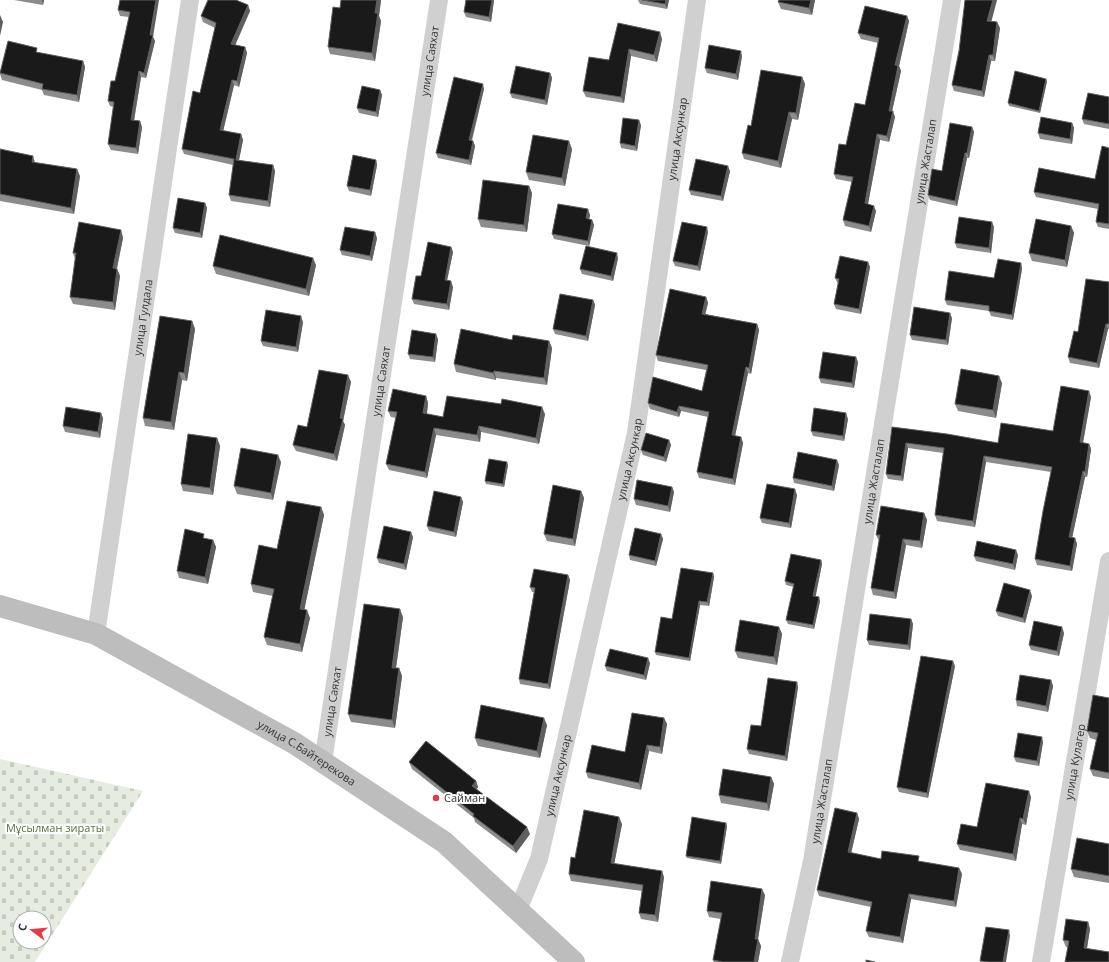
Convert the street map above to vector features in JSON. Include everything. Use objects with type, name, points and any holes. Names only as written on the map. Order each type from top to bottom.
[{"type":"main road","name":"улица С.Байтерекова","points":[[0,606],[96,634],[294,743],[444,842],[574,962]]},
{"type":"street","name":"улица Гулдала","points":[[96,634],[190,0]]},
{"type":"street","name":"улица Саяхат","points":[[324,762],[440,0]]},
{"type":"street","name":"улица Аксункар","points":[[518,910],[539,859],[636,433],[697,0]]},
{"type":"street","name":"улица Жасталап","points":[[790,962],[812,861],[952,0]]},
{"type":"street","name":"улица Кулагер","points":[[1041,962],[1109,561]]},
{"type":"green space","name":"Мұсылман зираты","points":[[0,759],[143,791],[52,935],[52,910],[12,910],[12,950],[43,950],[35,962],[0,962]]},
{"type":"building","points":[[120,0],[156,0],[150,35],[153,35],[144,73],[139,71],[131,120],[140,121],[136,148],[108,144],[114,102],[108,101],[111,81],[115,81],[130,12],[118,10]]},
{"type":"building","points":[[208,0],[236,0],[248,5],[231,44],[245,47],[237,81],[232,80],[220,130],[241,134],[236,160],[273,165],[268,201],[229,195],[234,159],[182,149],[193,91],[200,93],[216,23],[201,16]]},
{"type":"building","points":[[341,0],[377,0],[375,13],[378,13],[372,53],[328,47],[333,7],[340,8]]},
{"type":"building","points":[[466,0],[492,0],[489,17],[464,12]]},
{"type":"building","points":[[642,0],[666,0],[665,4]]},
{"type":"building","points":[[779,0],[811,0],[809,8],[778,2]]},
{"type":"building","points":[[965,0],[993,0],[987,21],[997,22],[993,55],[989,55],[982,91],[952,85],[959,51]]},
{"type":"building","points":[[865,6],[907,16],[895,65],[898,66],[889,111],[893,111],[887,136],[877,134],[865,203],[874,206],[869,226],[843,220],[853,177],[834,174],[839,144],[846,145],[855,103],[865,105],[879,38],[858,33]]},
{"type":"building","points":[[618,23],[660,32],[654,55],[629,49],[621,97],[583,91],[589,57],[609,60]]},
{"type":"building","points":[[8,41],[37,48],[36,52],[83,61],[77,95],[42,89],[43,84],[0,73]]},
{"type":"building","points":[[709,45],[741,51],[736,74],[705,68]]},
{"type":"building","points":[[516,66],[550,73],[545,100],[510,93]]},
{"type":"building","points":[[761,70],[802,77],[796,113],[789,112],[778,161],[742,153],[748,125],[751,126]]},
{"type":"building","points":[[1015,71],[1046,79],[1039,111],[1008,103]]},
{"type":"building","points":[[454,77],[483,84],[469,140],[473,141],[469,160],[436,153]]},
{"type":"building","points":[[362,86],[380,90],[376,112],[357,108]]},
{"type":"building","points":[[1088,93],[1109,97],[1109,124],[1082,119]]},
{"type":"building","points":[[1041,117],[1072,123],[1070,139],[1038,133]]},
{"type":"building","points":[[623,118],[639,120],[635,146],[620,143]]},
{"type":"building","points":[[950,123],[972,127],[955,201],[928,195],[932,169],[942,171]]},
{"type":"building","points":[[533,135],[569,141],[562,178],[526,172]]},
{"type":"building","points":[[1102,146],[1109,148],[1109,224],[1096,222],[1099,204],[1034,192],[1039,168],[1095,179]]},
{"type":"building","points":[[0,149],[33,156],[32,162],[77,169],[71,208],[0,194]]},
{"type":"building","points":[[353,155],[376,160],[370,190],[347,186]]},
{"type":"building","points":[[696,159],[728,166],[721,196],[689,190]]},
{"type":"building","points":[[483,180],[529,186],[524,225],[478,219]]},
{"type":"building","points":[[178,198],[205,203],[200,233],[173,228]]},
{"type":"building","points":[[558,204],[588,209],[586,218],[592,220],[588,241],[552,234]]},
{"type":"building","points":[[959,217],[992,222],[989,248],[955,243]]},
{"type":"building","points":[[1036,219],[1071,226],[1065,260],[1029,253]]},
{"type":"building","points":[[79,222],[121,230],[113,268],[117,269],[113,302],[70,297],[76,253],[73,253]]},
{"type":"building","points":[[682,222],[707,227],[698,266],[673,261]]},
{"type":"building","points":[[345,227],[375,232],[370,256],[340,250]]},
{"type":"building","points":[[220,235],[313,258],[306,289],[213,266]]},
{"type":"building","points":[[428,242],[451,247],[445,280],[451,281],[447,304],[412,299],[416,276],[421,276]]},
{"type":"building","points":[[586,246],[617,253],[611,276],[580,269]]},
{"type":"building","points":[[840,256],[868,262],[859,309],[834,304],[839,279],[835,278]]},
{"type":"building","points":[[998,259],[1021,263],[1012,315],[989,311],[989,306],[945,300],[949,271],[994,278]]},
{"type":"building","points":[[1086,279],[1109,282],[1109,324],[1106,324],[1097,363],[1068,357],[1074,331],[1078,332]]},
{"type":"building","points":[[670,289],[706,297],[702,314],[757,324],[749,368],[746,367],[732,435],[741,437],[733,479],[697,472],[709,412],[679,406],[677,412],[648,403],[653,377],[702,391],[708,365],[656,355]]},
{"type":"building","points":[[560,294],[593,300],[586,336],[553,329]]},
{"type":"building","points":[[914,307],[950,313],[946,340],[910,335]]},
{"type":"building","points":[[266,310],[301,316],[296,347],[261,341]]},
{"type":"building","points":[[160,316],[192,321],[184,373],[179,372],[171,422],[143,418]]},
{"type":"building","points":[[461,329],[512,340],[513,335],[549,341],[544,378],[494,371],[493,373],[454,364]]},
{"type":"building","points":[[412,330],[436,334],[433,357],[408,354]]},
{"type":"building","points":[[823,352],[856,357],[852,383],[819,378]]},
{"type":"building","points":[[961,369],[999,376],[993,410],[955,404]]},
{"type":"building","points":[[319,370],[348,375],[340,418],[343,419],[334,454],[293,445],[298,425],[307,427]]},
{"type":"building","points":[[1061,386],[1089,391],[1080,442],[1089,444],[1085,472],[1083,471],[1069,537],[1075,538],[1070,566],[1035,559],[1052,467],[984,456],[973,521],[935,515],[944,448],[906,443],[901,476],[886,474],[892,427],[947,434],[998,443],[1001,423],[1053,431]]},
{"type":"building","points":[[393,389],[426,396],[423,413],[443,417],[447,396],[501,404],[502,399],[542,407],[536,438],[479,426],[477,435],[434,428],[425,472],[386,464],[397,412],[388,411]]},
{"type":"building","points":[[66,407],[101,413],[98,432],[63,426]]},
{"type":"building","points":[[814,408],[846,413],[843,436],[811,431]]},
{"type":"building","points":[[646,433],[669,440],[664,457],[641,450]]},
{"type":"building","points":[[188,434],[217,438],[210,488],[181,484]]},
{"type":"building","points":[[241,448],[278,455],[271,493],[234,486]]},
{"type":"building","points":[[798,452],[837,460],[832,486],[793,478]]},
{"type":"building","points":[[489,459],[507,462],[503,484],[485,481]]},
{"type":"building","points":[[637,480],[672,487],[668,506],[634,499]]},
{"type":"building","points":[[767,484],[795,489],[789,523],[760,518]]},
{"type":"building","points":[[553,485],[581,491],[573,539],[544,534]]},
{"type":"building","points":[[434,491],[461,497],[454,532],[427,526]]},
{"type":"building","points":[[287,501],[321,507],[300,609],[307,610],[300,644],[264,637],[274,589],[251,584],[259,545],[277,549]]},
{"type":"building","points":[[881,506],[924,513],[920,541],[903,539],[894,592],[871,588],[880,535],[876,535]]},
{"type":"building","points":[[384,526],[411,532],[404,564],[377,558]]},
{"type":"building","points":[[635,528],[661,534],[655,561],[629,555]]},
{"type":"building","points":[[185,529],[204,534],[203,538],[213,540],[205,577],[177,571]]},
{"type":"building","points":[[977,541],[1016,550],[1013,564],[974,556]]},
{"type":"building","points":[[791,554],[821,560],[813,596],[819,597],[813,625],[786,620],[794,584],[785,581]]},
{"type":"building","points":[[681,568],[713,573],[707,602],[699,601],[689,658],[655,652],[661,617],[672,619]]},
{"type":"building","points":[[534,569],[568,575],[548,684],[519,679],[535,588],[530,587]]},
{"type":"building","points":[[1004,583],[1030,590],[1023,618],[996,611]]},
{"type":"building","points":[[364,604],[400,609],[392,668],[399,668],[392,720],[348,714]]},
{"type":"building","points":[[870,614],[911,619],[908,645],[867,640]]},
{"type":"building","points":[[740,620],[779,627],[774,657],[735,651]]},
{"type":"building","points":[[1034,621],[1062,627],[1057,651],[1029,645]]},
{"type":"building","points":[[610,649],[648,658],[644,675],[605,666]]},
{"type":"building","points":[[921,656],[953,661],[927,793],[897,787]]},
{"type":"building","points":[[1020,675],[1051,680],[1046,706],[1016,700]]},
{"type":"building","points":[[768,678],[797,682],[785,756],[747,749],[751,725],[761,726]]},
{"type":"building","points":[[1093,695],[1109,698],[1109,773],[1090,769],[1098,733],[1087,731]]},
{"type":"building","points":[[481,705],[544,718],[537,751],[475,738]]},
{"type":"building","points":[[632,713],[664,718],[660,747],[647,745],[639,783],[586,772],[592,745],[625,752]]},
{"type":"building","points":[[1018,733],[1042,737],[1037,761],[1014,757]]},
{"type":"building","points":[[426,741],[476,781],[472,786],[527,827],[513,846],[473,816],[474,814],[409,762]]},
{"type":"building","points":[[723,769],[771,777],[767,803],[719,795]]},
{"type":"building","points":[[986,783],[1029,791],[1023,819],[1020,818],[1013,854],[957,844],[961,824],[977,827]]},
{"type":"building","points":[[835,808],[857,813],[848,852],[881,859],[882,851],[919,856],[918,861],[959,868],[954,901],[909,894],[900,937],[866,931],[872,902],[817,890]]},
{"type":"building","points":[[584,810],[619,817],[611,863],[662,871],[655,915],[639,913],[643,885],[569,874],[571,857],[575,858]]},
{"type":"building","points":[[692,817],[726,823],[720,861],[686,856]]},
{"type":"building","points":[[1077,838],[1109,844],[1109,876],[1071,869]]},
{"type":"building","points":[[711,881],[762,889],[755,939],[758,939],[754,962],[723,962],[713,960],[722,913],[707,911]]},
{"type":"building","points":[[1066,919],[1088,922],[1084,948],[1109,952],[1109,962],[1065,962],[1069,941],[1063,940]]},
{"type":"building","points":[[986,927],[1009,930],[1003,962],[980,961]]},
{"type":"place","name":"Сайман","points":[[436,798]]}]
